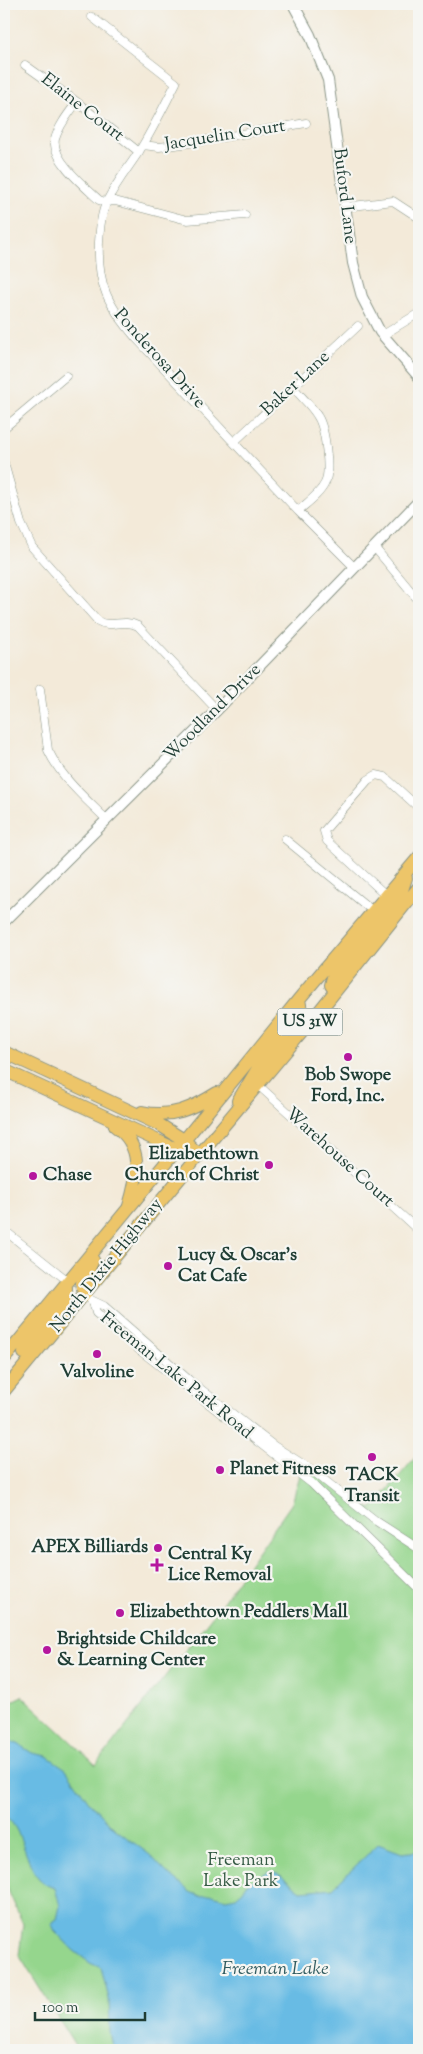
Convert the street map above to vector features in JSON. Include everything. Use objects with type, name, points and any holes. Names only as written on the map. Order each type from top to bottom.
[{"type":"main road","name":"US 31W","points":[[181,1144],[299,999],[419,857]]},
{"type":"main road","points":[[336,991],[331,985],[333,977],[400,896],[408,871]]},
{"type":"main road","points":[[391,920],[419,878]]},
{"type":"main road","name":"North Dixie Highway","points":[[4,1391],[88,1298],[199,1155],[336,991],[419,887]]},
{"type":"main road","points":[[237,1111],[238,1099],[245,1088],[276,1043],[298,1017],[301,1011],[299,999]]},
{"type":"main road","points":[[4,1052],[160,1125],[181,1144],[199,1155]]},
{"type":"main road","points":[[4,1070],[95,1112],[181,1144]]},
{"type":"main road","points":[[111,1101],[151,1114],[176,1113],[199,1105],[227,1086]]},
{"type":"main road","points":[[88,1298],[82,1283],[87,1270],[96,1255],[126,1221],[138,1170],[134,1148],[122,1131],[95,1112]]},
{"type":"main road","name":"North Dixie Highway","points":[[4,1359],[181,1144]]},
{"type":"main road","points":[[18,1374],[18,1361],[66,1297],[68,1281]]},
{"type":"main road","points":[[4,1368],[18,1351],[18,1342]]},
{"type":"street","name":"Buford Lane","points":[[293,4],[310,35],[328,80],[356,274],[366,306],[383,335],[419,377]]},
{"type":"street","name":"Ponderosa Drive","points":[[92,17],[176,83],[139,152],[107,202],[102,216],[98,263],[101,283],[108,301],[120,320],[136,338],[298,511],[355,568]]},
{"type":"street","name":"Elaine Court","points":[[25,65],[77,102],[139,152]]},
{"type":"street","points":[[77,102],[58,131],[55,142],[56,151],[63,163],[100,201],[116,201],[188,220],[245,215]]},
{"type":"street","name":"Jacquelin Court","points":[[143,145],[159,147],[183,144],[306,123]]},
{"type":"street","points":[[345,208],[393,201],[419,218]]},
{"type":"street","points":[[383,335],[419,313]]},
{"type":"street","name":"Baker Lane","points":[[234,442],[358,326]]},
{"type":"street","points":[[4,428],[66,376]]},
{"type":"street","points":[[293,387],[318,416],[321,423],[327,467],[327,477],[324,486],[298,511]]},
{"type":"street","points":[[4,464],[28,540],[40,558],[98,621],[108,624],[124,621],[138,626],[217,710]]},
{"type":"street","name":"Woodland Drive","points":[[4,922],[217,710],[419,502]]},
{"type":"street","points":[[375,548],[419,601]]},
{"type":"street","points":[[40,689],[47,742],[52,759],[59,771],[107,820]]},
{"type":"street","points":[[387,896],[327,841],[324,831],[368,780],[376,775],[385,777],[419,808]]},
{"type":"street","points":[[285,839],[374,912]]},
{"type":"street","name":"Warehouse Court","points":[[258,1085],[419,1231]]},
{"type":"street","points":[[4,1230],[68,1281]]},
{"type":"street","name":"Freeman Lake Park Road","points":[[88,1298],[104,1306],[189,1380],[274,1446],[309,1468],[376,1521],[398,1534]]},
{"type":"street","name":"Freeman Lake Park Road","points":[[88,1298],[96,1313],[142,1352],[310,1483],[419,1589]]},
{"type":"street","points":[[398,1534],[419,1542]]},
{"type":"street","points":[[398,1534],[419,1549]]},
{"type":"green space","name":"Freeman Lake Park","points":[[419,1453],[419,2050],[78,2050],[19,1955],[23,1924],[4,1881],[4,1705],[22,1696],[96,1765],[220,1606],[292,1503],[300,1475],[309,1468],[330,1485],[371,1509]]},
{"type":"water","name":"Freeman Lake","points":[[4,1741],[18,1744],[32,1753],[47,1756],[66,1769],[89,1802],[114,1828],[150,1855],[165,1871],[190,1892],[200,1896],[212,1895],[226,1899],[236,1897],[247,1884],[269,1871],[278,1873],[301,1891],[333,1888],[378,1844],[402,1853],[419,1851],[419,2050],[114,2050],[110,2033],[109,1999],[101,1968],[90,1963],[73,1950],[55,1931],[51,1923],[57,1919],[60,1906],[55,1888],[46,1884],[33,1870],[17,1831],[4,1814]]},
{"type":"place","name":"Bob Swope Ford, Inc.","points":[[348,1057]]},
{"type":"place","name":"Elizabethtown Church of Christ","points":[[269,1165]]},
{"type":"place","name":"Chase","points":[[33,1176]]},
{"type":"place","name":"Lucy & Oscar's Cat Cafe","points":[[168,1266]]},
{"type":"place","name":"Valvoline","points":[[97,1354]]},
{"type":"place","name":"TACK Transit","points":[[372,1457]]},
{"type":"place","name":"Planet Fitness","points":[[220,1470]]},
{"type":"place","name":"APEX Billiards","points":[[158,1548]]},
{"type":"place","name":"Central Ky Lice Removal","points":[[157,1565]]},
{"type":"place","name":"Elizabethtown Peddlers Mall","points":[[120,1613]]},
{"type":"place","name":"Brightside Childcare & Learning Center","points":[[47,1650]]}]
